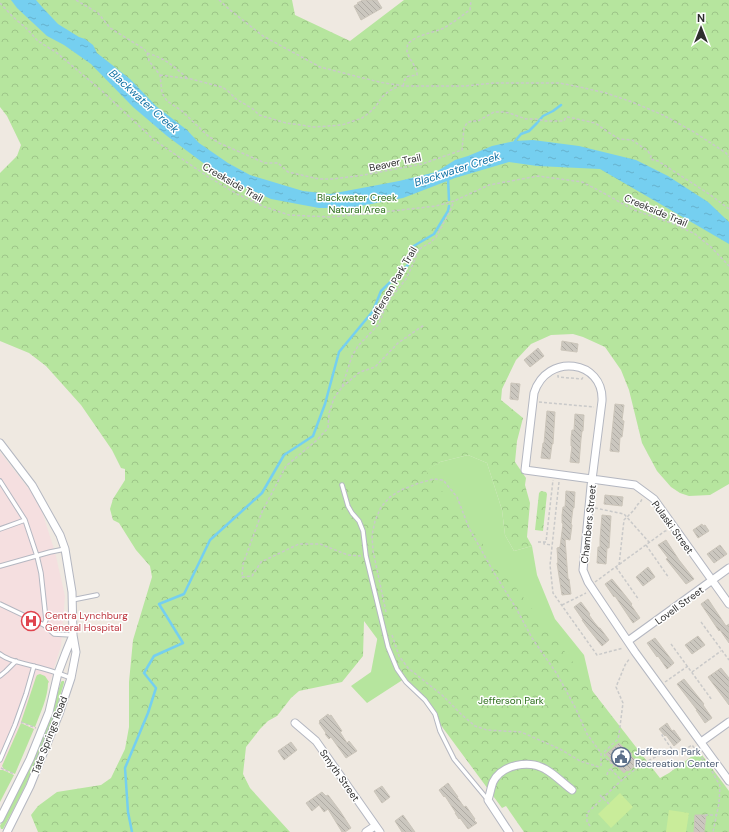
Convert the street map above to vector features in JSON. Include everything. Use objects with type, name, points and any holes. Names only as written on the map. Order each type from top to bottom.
[{"type":"street","name":"Chambers Street","points":[[525,470],[536,387],[548,372],[559,367],[572,366],[583,369],[592,376],[599,385],[602,396],[583,570],[588,582],[627,644],[729,781]]},
{"type":"street","name":"Tate Springs Road","points":[[0,443],[32,485],[60,535],[65,549],[72,592],[73,635],[76,652],[59,714],[30,786],[7,832]]},
{"type":"street","name":"Pulaski Street","points":[[525,470],[635,485],[654,499],[729,604]]},
{"type":"street","name":"Lovell Street","points":[[627,644],[729,568]]},
{"type":"street","name":"Tate Springs Road","points":[[0,819],[30,759],[49,712],[58,673],[73,635]]},
{"type":"street","points":[[701,742],[729,722]]},
{"type":"street","name":"Smyth Street","points":[[295,723],[316,741],[380,832]]},
{"type":"street","points":[[509,832],[488,800],[494,782],[498,775],[506,768],[533,764],[546,769],[572,790]]},
{"type":"street","points":[[366,832],[375,826]]},
{"type":"lane","points":[[0,481],[25,520],[37,556],[41,574],[46,620],[44,625]]},
{"type":"lane","points":[[342,485],[348,506],[359,521],[363,531],[366,556],[388,647],[397,669],[406,682],[425,700],[435,714],[440,731],[454,759],[488,800]]},
{"type":"lane","points":[[0,529],[25,520]]},
{"type":"lane","points":[[0,566],[65,549]]},
{"type":"lane","points":[[72,600],[97,595]]},
{"type":"lane","points":[[0,604],[44,625],[54,634],[73,635]]},
{"type":"lane","points":[[0,654],[3,657],[70,678]]},
{"type":"lane","points":[[0,676],[16,661]]},
{"type":"lane","points":[[0,760],[17,721],[34,666]]},
{"type":"path","name":"Beaver Trail","points":[[76,0],[98,13],[110,28],[144,49],[147,53],[149,61],[160,75],[162,93],[167,101],[182,111],[208,136],[219,143],[265,163],[278,163],[288,172],[319,179],[332,179],[364,175],[422,164],[462,150],[464,128],[467,123],[478,121],[494,112],[505,112],[526,119],[545,121],[564,121],[566,117],[568,117],[595,123],[619,139],[632,140],[648,151],[651,156],[650,159],[658,161],[709,194],[729,209]]},
{"type":"path","points":[[219,0],[264,36],[320,67],[399,86],[465,86],[494,83],[559,83],[580,87],[606,93],[664,115],[694,132],[726,153],[729,157]]},
{"type":"path","points":[[403,86],[408,76],[417,75],[418,73],[407,54],[408,45],[411,41],[444,28],[470,10],[471,0]]},
{"type":"path","name":"Creekside Trail","points":[[0,3],[38,41],[57,53],[102,91],[154,140],[210,178],[237,194],[265,207],[289,215],[330,217],[366,214],[436,206],[454,201],[489,185],[538,176],[582,182],[634,210],[674,224],[695,234],[711,247],[729,266]]},
{"type":"path","points":[[147,53],[157,56],[172,64],[188,79]]},
{"type":"path","points":[[160,75],[188,79],[222,87],[228,90],[236,99],[253,109],[259,115],[286,123],[315,127],[342,125],[362,118],[369,114],[386,94],[399,86]]},
{"type":"path","name":"Jefferson Park Trail","points":[[357,556],[348,555],[320,544],[299,544],[261,562],[252,576],[242,577],[243,564],[260,519],[286,466],[317,440],[328,428],[329,413],[334,398],[342,387],[352,356],[358,346],[379,324],[390,299],[406,279],[418,250],[430,243],[436,237],[454,201]]},
{"type":"path","points":[[342,387],[360,372],[375,367],[398,343],[424,325]]},
{"type":"path","points":[[558,374],[558,377],[582,379],[584,376]]},
{"type":"path","points":[[539,402],[594,407]]},
{"type":"path","points":[[386,615],[373,551],[372,535],[375,521],[381,507],[390,497],[401,490],[434,479],[443,480],[457,497],[469,528],[493,572],[516,608],[532,638],[557,674],[576,709],[587,734],[601,754],[600,766],[580,761],[560,749],[522,732],[487,730],[475,726],[442,695],[408,668],[399,656],[391,632]]},
{"type":"path","points":[[544,542],[546,542],[553,480]]},
{"type":"path","points":[[560,481],[550,565],[553,592],[597,654],[627,644]]},
{"type":"path","points":[[619,565],[624,520],[642,501],[642,497]]},
{"type":"path","points":[[594,508],[624,514],[649,542]]},
{"type":"path","points":[[594,583],[649,542],[665,531],[669,530]]},
{"type":"path","points":[[538,542],[544,542],[544,544],[552,545]]},
{"type":"path","points":[[646,545],[669,578]]},
{"type":"path","points":[[616,567],[639,600]]},
{"type":"path","points":[[562,605],[586,593]]},
{"type":"path","points":[[701,622],[729,660]]},
{"type":"path","points":[[672,644],[712,700]]},
{"type":"path","points":[[692,672],[722,650]]},
{"type":"path","points":[[607,775],[608,771],[614,766],[605,757],[604,752],[618,739],[623,703],[616,687],[625,665],[632,656]]},
{"type":"path","points":[[665,682],[688,666]]},
{"type":"path","points":[[17,721],[36,728]]},
{"type":"path","points":[[663,735],[662,736],[676,755],[692,745],[710,768],[720,786],[719,803],[713,832]]},
{"type":"path","points":[[590,826],[587,822],[587,813],[632,771],[660,755],[674,752]]},
{"type":"path","points":[[1,768],[16,775]]},
{"type":"path","points":[[611,769],[622,781]]},
{"type":"path","points":[[600,795],[609,804]]},
{"type":"path","points":[[705,815],[717,815]]},
{"type":"shaded area","name":"Centra Lynchburg General Hospital","points":[[0,452],[39,502],[55,552],[65,596],[61,646],[35,728],[0,802]]},
{"type":"green space","points":[[0,0],[292,0],[295,15],[350,41],[404,0],[729,0],[729,484],[710,495],[689,496],[680,493],[671,487],[657,471],[642,443],[629,390],[621,370],[605,347],[573,334],[551,335],[531,344],[516,360],[502,389],[501,400],[523,418],[517,441],[515,462],[526,478],[525,485],[530,503],[527,537],[532,546],[514,551],[505,535],[502,510],[487,463],[468,455],[440,462],[426,471],[660,778],[699,751],[729,791],[729,832],[524,832],[506,806],[502,808],[364,621],[363,656],[342,682],[299,691],[291,698],[277,716],[268,721],[260,729],[246,747],[243,774],[250,788],[290,832],[38,832],[31,815],[38,806],[57,792],[101,785],[111,778],[125,749],[129,727],[129,682],[133,640],[152,577],[150,566],[136,550],[119,523],[113,520],[110,509],[113,499],[125,480],[125,469],[121,468],[112,450],[81,405],[46,366],[29,353],[0,341],[0,173],[17,156],[21,145],[7,116],[0,107]]},
{"type":"green space","points":[[468,455],[487,463],[502,510],[505,535],[514,551],[532,546],[537,575],[555,619],[584,655],[594,698],[421,668],[367,703],[351,686],[371,672],[378,635],[387,493],[440,462]]},
{"type":"green space","points":[[541,491],[546,492],[547,494],[543,531],[535,530],[539,493]]},
{"type":"green space","points":[[40,674],[45,676],[49,682],[45,700],[35,727],[21,722],[36,677]]},
{"type":"green space","points":[[62,681],[64,681],[64,683],[59,702],[39,756],[13,811],[3,829],[1,829],[0,826],[23,782],[39,745]]},
{"type":"green space","points":[[21,723],[34,729],[15,774],[4,769],[2,766]]},
{"type":"green space","points":[[0,770],[14,775],[0,802]]},
{"type":"green space","points":[[620,793],[633,807],[611,828],[598,814]]},
{"type":"green space","points":[[669,810],[689,813],[686,832],[666,832]]},
{"type":"water","name":"Blackwater Creek","points":[[11,0],[36,0],[58,24],[93,45],[97,53],[130,79],[156,106],[187,130],[199,143],[228,163],[250,175],[303,191],[330,194],[399,181],[436,172],[455,160],[492,146],[515,141],[533,140],[579,146],[636,160],[668,176],[708,202],[729,222],[729,244],[600,169],[537,166],[509,162],[455,178],[403,198],[350,208],[319,208],[271,199],[222,177],[167,136],[133,107],[91,64],[64,45],[47,36],[17,8]]},
{"type":"building","points":[[363,0],[377,0],[382,8],[361,20],[354,6]]},
{"type":"building","points":[[562,341],[578,344],[577,352],[561,350]]},
{"type":"building","points":[[538,348],[544,356],[530,367],[524,360]]},
{"type":"building","points":[[511,383],[520,384],[518,400],[510,399]]},
{"type":"building","points":[[615,404],[624,405],[622,420],[624,421],[622,437],[620,437],[619,452],[610,451]]},
{"type":"building","points":[[547,411],[555,412],[553,444],[550,459],[541,458]]},
{"type":"building","points":[[575,414],[584,415],[579,463],[570,462],[572,446],[571,438],[572,430],[574,430]]},
{"type":"building","points":[[566,491],[575,492],[570,540],[565,539],[568,579],[571,594],[562,595],[557,563],[557,548],[560,547],[563,524],[562,515],[563,507],[565,507]]},
{"type":"building","points":[[605,495],[623,497],[622,506],[604,504]]},
{"type":"building","points":[[602,515],[611,516],[609,548],[607,548],[606,564],[597,563],[598,547],[600,547]]},
{"type":"building","points":[[702,524],[703,526],[705,525],[709,531],[698,538],[693,530]]},
{"type":"building","points":[[666,540],[694,579],[686,584],[666,559],[668,558],[658,545]]},
{"type":"building","points":[[720,545],[727,554],[714,563],[707,554]]},
{"type":"building","points":[[648,567],[655,577],[643,586],[636,577]]},
{"type":"building","points":[[612,579],[632,604],[631,605],[640,618],[633,623],[605,584]]},
{"type":"building","points":[[708,599],[726,626],[729,624],[729,643],[701,604]]},
{"type":"building","points":[[581,602],[594,622],[609,640],[602,646],[574,607]]},
{"type":"building","points":[[698,636],[705,645],[692,654],[685,645]]},
{"type":"building","points":[[655,638],[674,663],[667,669],[647,643]]},
{"type":"building","points":[[721,668],[729,678],[729,705],[708,677]]},
{"type":"building","points":[[684,679],[704,704],[703,705],[712,718],[705,723],[677,684]]},
{"type":"building","points":[[328,714],[329,716],[331,715],[342,731],[340,732],[347,743],[349,741],[357,751],[346,758],[331,737],[329,739],[325,734],[326,733],[319,723],[319,721]]},
{"type":"building","points":[[667,723],[672,731],[674,730],[681,740],[674,746],[666,735],[665,736],[659,729]]},
{"type":"building","points":[[291,742],[297,750],[284,760],[278,751]]},
{"type":"building","name":"Jefferson Park Recreation Center","points":[[619,743],[632,754],[631,756],[637,762],[633,765],[635,766],[624,773],[609,760],[611,759],[606,754]]},
{"type":"building","points":[[448,783],[477,823],[468,829],[460,818],[459,819],[445,796],[444,797],[439,790]]},
{"type":"building","points":[[382,786],[390,797],[382,803],[374,791]]},
{"type":"building","points":[[322,792],[326,796],[328,795],[351,828],[345,832],[342,832],[328,809],[324,812],[319,805],[312,811],[306,803]]},
{"type":"building","points":[[403,815],[415,832],[402,832],[395,821]]},
{"type":"building","points":[[695,815],[706,815],[704,832],[694,832]]},
{"type":"waterway","points":[[515,143],[521,134],[529,131],[543,116],[561,105]]},
{"type":"waterway","name":"Blackwater Creek","points":[[448,178],[449,200]]},
{"type":"waterway","points":[[132,832],[128,812],[125,768],[148,713],[156,688],[144,673],[154,656],[183,643],[159,604],[184,594],[210,540],[262,493],[284,455],[313,436],[325,404],[339,352],[373,311],[381,291],[408,265],[412,247],[434,234],[448,211],[449,206]]},
{"type":"place","name":"Centra Lynchburg General Hospital","points":[[31,621]]},
{"type":"place","name":"Jefferson Park Recreation Center","points":[[621,757]]},
{"type":"park label","name":"Blackwater Creek Natural Area","points":[[357,202]]},
{"type":"park label","name":"Jefferson Park","points":[[511,700]]}]
